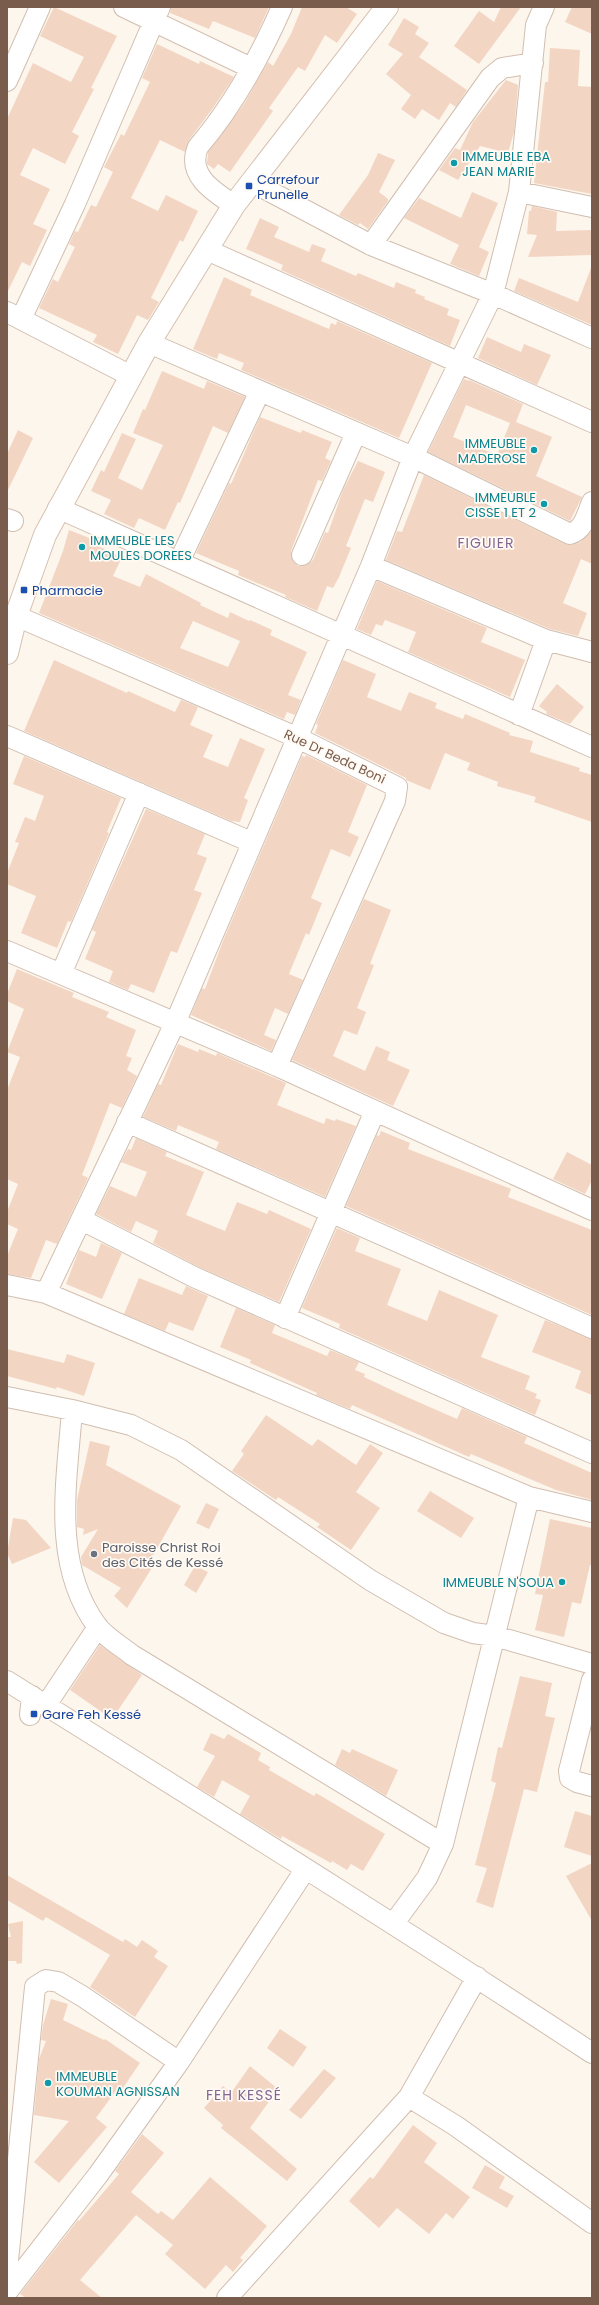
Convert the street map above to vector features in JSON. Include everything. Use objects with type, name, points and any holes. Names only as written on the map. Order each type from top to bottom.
[{"type":"street","points":[[7,82],[40,7]]},
{"type":"street","points":[[124,7],[157,14],[251,68]]},
{"type":"street","points":[[234,205],[214,192],[200,178],[194,157],[198,147],[233,98],[262,51],[282,7]]},
{"type":"street","points":[[7,653],[16,616],[45,536],[58,508],[149,343],[234,205],[387,7]]},
{"type":"street","points":[[46,1293],[176,1021],[296,737],[371,566],[413,458],[461,363],[493,294],[519,192],[536,25],[544,7]]},
{"type":"street","points":[[130,376],[14,315],[75,204],[157,14]]},
{"type":"street","points":[[371,246],[490,78],[502,68],[533,62]]},
{"type":"street","points":[[252,182],[371,246],[493,294],[592,338]]},
{"type":"street","points":[[519,192],[592,207]]},
{"type":"street","points":[[207,250],[592,422]]},
{"type":"street","points":[[149,343],[413,458],[570,534],[581,528],[592,502]]},
{"type":"street","points":[[179,562],[260,391]]},
{"type":"street","points":[[302,555],[356,433]]},
{"type":"street","points":[[58,508],[592,747]]},
{"type":"street","points":[[371,566],[546,640],[592,652]]},
{"type":"street","name":"Rue Dr Beda Boni","points":[[16,616],[296,737],[397,787],[395,801],[277,1066]]},
{"type":"street","points":[[519,714],[546,640]]},
{"type":"street","points":[[7,736],[251,842]]},
{"type":"street","points":[[61,974],[139,793]]},
{"type":"street","points":[[7,951],[176,1021],[592,1210]]},
{"type":"street","points":[[285,1318],[332,1213],[375,1111]]},
{"type":"street","points":[[127,1122],[592,1328]]},
{"type":"street","points":[[82,1220],[194,1277],[592,1453]]},
{"type":"street","points":[[7,1285],[46,1293],[529,1497],[592,1512]]},
{"type":"street","points":[[7,1397],[72,1410],[131,1425],[181,1450],[370,1580],[444,1623],[473,1633],[495,1636],[592,1664]]},
{"type":"street","points":[[72,1410],[64,1523],[72,1573],[84,1604],[98,1627],[132,1655],[443,1844]]},
{"type":"street","points":[[394,1923],[427,1878],[443,1844],[529,1497]]},
{"type":"street","points":[[36,1705],[98,1627]]},
{"type":"street","points":[[592,1680],[569,1771],[570,1778],[592,1786]]},
{"type":"street","points":[[7,1681],[36,1705],[394,1923],[592,2053]]},
{"type":"street","points":[[7,2292],[98,2174],[180,2062],[306,1870]]},
{"type":"street","points":[[227,2298],[409,2097],[477,1977]]},
{"type":"street","points":[[7,2271],[35,1988],[46,1980],[58,1982],[82,1996],[180,2062]]},
{"type":"street","points":[[409,2097],[456,2126],[592,2223]]},
{"type":"building","points":[[54,7],[117,36],[91,88],[94,89],[72,132],[79,136],[65,164],[33,148],[20,175],[50,189],[33,224],[47,230],[30,266],[22,262],[7,293],[7,119],[33,63],[71,82],[84,57],[40,36]]},
{"type":"building","points":[[171,7],[269,7],[255,38],[213,21],[209,29],[170,13]]},
{"type":"building","points":[[302,7],[346,7],[357,14],[337,43],[325,35],[305,71],[298,67],[269,108],[273,111],[230,172],[218,164],[214,169],[207,164],[208,152],[244,104],[268,62],[273,66],[291,34]]},
{"type":"building","points":[[501,7],[521,7],[479,64],[454,46],[479,11],[494,22]]},
{"type":"building","points":[[572,7],[592,7],[592,34],[565,22]]},
{"type":"building","points":[[404,18],[419,27],[415,34],[429,43],[419,57],[467,90],[456,107],[450,103],[439,120],[422,109],[415,119],[401,109],[411,95],[386,74],[403,54],[388,45]]},
{"type":"building","points":[[157,44],[199,64],[200,61],[234,77],[189,140],[185,152],[160,140],[131,198],[158,211],[166,195],[198,211],[183,242],[180,240],[151,298],[159,302],[148,320],[137,315],[118,354],[93,342],[97,335],[39,308],[53,279],[58,282],[75,247],[69,244],[75,231],[78,232],[91,205],[96,207],[113,172],[104,167],[121,134],[124,136],[150,82],[142,78]]},
{"type":"building","points":[[550,48],[580,50],[578,86],[592,87],[592,194],[534,183],[545,82],[548,82]]},
{"type":"building","points":[[506,80],[518,85],[514,132],[508,153],[480,146],[458,180],[439,170],[455,148],[460,150],[473,122]]},
{"type":"building","points":[[378,153],[395,160],[379,192],[388,199],[388,201],[368,229],[360,223],[358,225],[339,215],[368,175]]},
{"type":"building","points":[[472,192],[498,203],[479,247],[489,252],[479,276],[450,264],[459,245],[404,218],[419,198],[461,218]]},
{"type":"building","points":[[532,206],[557,212],[556,231],[592,230],[592,255],[528,257],[537,235],[527,234],[529,211],[531,211]]},
{"type":"building","points":[[260,218],[279,227],[274,237],[309,252],[312,244],[326,249],[321,261],[356,276],[358,273],[394,288],[396,282],[416,290],[415,293],[425,297],[424,299],[449,309],[447,315],[460,320],[450,346],[281,270],[283,265],[246,249]]},
{"type":"building","points":[[591,268],[592,325],[514,291],[519,278],[578,302]]},
{"type":"building","points":[[224,277],[252,290],[250,295],[329,329],[331,323],[336,325],[337,321],[432,363],[399,438],[241,370],[244,363],[219,353],[217,359],[193,349]]},
{"type":"building","points":[[487,337],[521,352],[524,344],[551,355],[537,385],[478,358]]},
{"type":"building","points":[[162,371],[204,389],[207,381],[245,397],[228,433],[213,426],[180,503],[178,502],[165,530],[139,518],[134,528],[104,514],[111,500],[91,491],[101,470],[104,472],[122,433],[136,439],[118,478],[142,490],[163,445],[133,433]]},
{"type":"building","points":[[464,379],[469,380],[523,404],[516,422],[552,437],[536,476],[582,497],[570,521],[428,452]],"holes":[[[466,405],[510,423],[497,455],[453,437]]]},
{"type":"building","points":[[260,417],[301,433],[302,430],[332,442],[325,458],[331,461],[322,481],[318,480],[291,551],[293,561],[298,566],[308,564],[313,560],[325,532],[328,533],[343,490],[358,461],[385,472],[373,502],[365,499],[346,546],[351,548],[339,577],[333,588],[327,586],[317,611],[285,597],[286,595],[238,575],[239,571],[196,553],[229,483],[231,484]]},
{"type":"building","points":[[18,430],[33,438],[7,492],[7,454]]},
{"type":"building","points":[[424,475],[565,544],[570,545],[579,543],[592,531],[592,564],[581,559],[563,603],[587,613],[578,636],[550,629],[386,560],[397,531],[402,532]]},
{"type":"building","points":[[69,530],[102,543],[100,547],[122,557],[113,576],[140,587],[146,574],[201,603],[200,605],[228,618],[230,612],[272,630],[270,635],[307,652],[288,695],[301,700],[295,715],[287,712],[284,719],[39,613],[63,551]],"holes":[[[193,621],[240,641],[228,667],[180,648]]]},
{"type":"building","points":[[377,581],[487,628],[481,642],[525,660],[510,697],[408,652],[416,632],[385,620],[382,626],[376,624],[371,635],[357,629]]},
{"type":"building","points":[[54,660],[127,693],[128,691],[175,712],[181,700],[198,707],[190,725],[213,735],[203,757],[228,767],[240,738],[265,749],[244,798],[248,800],[240,822],[231,821],[24,731]]},
{"type":"building","points":[[343,660],[376,674],[367,697],[401,711],[409,692],[437,703],[435,708],[463,719],[465,714],[510,733],[509,735],[533,741],[530,752],[580,768],[579,771],[592,775],[592,822],[534,802],[536,797],[497,786],[498,782],[467,770],[470,763],[445,753],[430,790],[406,780],[406,778],[315,733],[318,725],[316,724]]},
{"type":"building","points":[[557,684],[584,707],[570,724],[546,714],[547,712],[539,706]]},
{"type":"building","points":[[306,755],[367,785],[348,832],[359,837],[350,857],[331,849],[311,898],[322,903],[309,935],[306,933],[289,974],[303,980],[288,1014],[275,1008],[264,1035],[276,1040],[271,1051],[191,1015],[202,988],[205,989],[223,941],[302,756],[305,757]]},
{"type":"building","points":[[24,756],[121,798],[107,832],[109,833],[71,922],[68,921],[57,948],[21,933],[36,896],[7,884],[7,873],[19,843],[15,842],[25,817],[35,821],[44,796],[13,784]]},
{"type":"building","points":[[146,809],[205,834],[197,854],[207,858],[194,890],[202,893],[177,953],[171,951],[154,993],[131,984],[128,990],[109,982],[113,971],[85,959],[96,932],[92,930]]},
{"type":"building","points":[[364,899],[391,910],[370,964],[374,965],[357,1008],[366,1012],[357,1035],[344,1030],[333,1056],[365,1071],[376,1046],[390,1052],[387,1060],[410,1070],[393,1106],[292,1060]]},
{"type":"building","points":[[17,969],[74,993],[72,997],[109,1012],[106,1017],[136,1030],[126,1056],[132,1058],[127,1070],[137,1076],[122,1108],[110,1103],[82,1175],[88,1178],[57,1244],[46,1240],[31,1278],[7,1274],[7,1256],[18,1229],[7,1224],[7,1212],[18,1184],[7,1179],[7,1090],[20,1057],[7,1052],[24,1009],[7,1001],[7,994]]},
{"type":"building","points":[[178,1044],[198,1052],[199,1049],[216,1056],[217,1053],[286,1083],[277,1105],[324,1124],[326,1118],[335,1121],[336,1119],[356,1126],[325,1197],[216,1149],[219,1142],[178,1125],[176,1131],[143,1117],[158,1084],[161,1085]]},
{"type":"building","points":[[381,1131],[410,1143],[408,1149],[511,1189],[508,1197],[592,1230],[592,1315],[346,1206],[377,1135],[379,1136]]},
{"type":"building","points":[[136,1138],[167,1152],[165,1156],[204,1172],[186,1215],[225,1231],[237,1202],[267,1214],[269,1210],[311,1229],[279,1302],[199,1267],[153,1243],[158,1231],[136,1221],[131,1232],[96,1214],[110,1186],[136,1197],[147,1172],[121,1162],[128,1149],[131,1150]]},
{"type":"building","points":[[567,1152],[592,1165],[592,1180],[585,1194],[553,1179]]},
{"type":"building","points":[[337,1228],[360,1238],[355,1251],[401,1269],[387,1305],[427,1321],[439,1290],[498,1315],[481,1357],[530,1376],[525,1389],[537,1394],[535,1398],[541,1400],[535,1415],[339,1328],[340,1324],[302,1308]]},
{"type":"building","points":[[101,1243],[122,1253],[102,1299],[66,1284],[79,1250],[96,1257]]},
{"type":"building","points":[[139,1278],[182,1295],[186,1286],[208,1296],[193,1331],[169,1322],[165,1331],[124,1314]]},
{"type":"building","points":[[236,1308],[275,1325],[272,1333],[327,1356],[330,1350],[359,1362],[355,1370],[365,1374],[364,1377],[400,1394],[457,1419],[462,1408],[527,1437],[524,1443],[592,1473],[592,1500],[556,1490],[471,1454],[469,1457],[352,1405],[350,1409],[316,1395],[317,1393],[250,1363],[251,1360],[220,1347]]},
{"type":"building","points":[[545,1320],[592,1339],[592,1395],[575,1388],[581,1371],[532,1352]]},
{"type":"building","points":[[7,1349],[64,1363],[67,1354],[95,1363],[84,1396],[57,1387],[56,1389],[7,1376]]},
{"type":"building","points":[[266,1415],[312,1446],[318,1439],[356,1465],[370,1444],[383,1453],[356,1492],[380,1508],[351,1550],[317,1527],[320,1524],[278,1497],[276,1500],[232,1471],[244,1454],[241,1451]]},
{"type":"building","points":[[90,1441],[110,1446],[106,1465],[181,1506],[150,1561],[155,1563],[127,1608],[114,1596],[121,1588],[82,1565],[81,1557],[98,1529],[83,1535],[84,1529],[77,1527],[77,1500]]},
{"type":"building","points":[[430,1491],[474,1518],[461,1538],[417,1511]]},
{"type":"building","points":[[206,1503],[219,1509],[209,1529],[196,1523]]},
{"type":"building","points":[[13,1518],[26,1520],[51,1548],[12,1564],[7,1553]]},
{"type":"building","points":[[550,1519],[592,1528],[592,1565],[590,1565],[581,1604],[572,1602],[564,1637],[535,1630],[543,1595],[535,1594]]},
{"type":"building","points":[[195,1566],[208,1572],[196,1593],[184,1585]]},
{"type":"building","points":[[100,1645],[142,1675],[112,1719],[70,1690]]},
{"type":"building","points":[[520,1676],[552,1683],[545,1716],[555,1718],[537,1792],[524,1789],[493,1908],[476,1902],[487,1868],[475,1865],[496,1783],[491,1781],[498,1747],[502,1748]]},
{"type":"building","points":[[211,1733],[224,1739],[228,1734],[261,1753],[258,1760],[270,1767],[269,1770],[314,1796],[316,1793],[385,1834],[363,1871],[351,1864],[347,1870],[332,1861],[331,1863],[282,1836],[281,1839],[240,1814],[250,1796],[222,1780],[214,1797],[197,1787],[215,1756],[203,1750]]},
{"type":"building","points":[[342,1749],[350,1753],[352,1749],[398,1770],[386,1796],[335,1765]]},
{"type":"building","points":[[575,1811],[592,1816],[592,1856],[564,1847]]},
{"type":"building","points":[[592,1863],[592,1921],[566,1876]]},
{"type":"building","points":[[7,1875],[123,1942],[125,1939],[137,1947],[142,1940],[158,1951],[154,1957],[168,1966],[135,2017],[90,1987],[110,1955],[46,1917],[43,1921],[7,1900]]},
{"type":"building","points":[[23,1921],[22,1963],[17,1964],[16,1961],[7,1961],[7,1937],[11,1937],[8,1924]]},
{"type":"building","points":[[51,1999],[68,2004],[63,2020],[104,2040],[105,2039],[140,2063],[118,2095],[115,2092],[96,2118],[107,2127],[59,2183],[34,2162],[69,2121],[34,2115],[39,2059],[46,2041],[41,2040],[43,2025]]},
{"type":"building","points":[[280,2029],[307,2047],[293,2067],[267,2048]]},
{"type":"building","points":[[250,2066],[278,2089],[250,2128],[297,2169],[287,2181],[221,2128],[223,2125],[204,2108],[223,2086],[231,2093]]},
{"type":"building","points":[[324,2069],[336,2078],[301,2119],[289,2110]]},
{"type":"building","points":[[413,2125],[437,2143],[424,2162],[470,2197],[453,2219],[446,2213],[429,2234],[397,2208],[379,2228],[349,2201],[370,2177],[373,2179]]},
{"type":"building","points":[[142,2134],[164,2153],[131,2192],[158,2214],[161,2211],[173,2220],[210,2177],[267,2226],[240,2258],[243,2260],[233,2272],[226,2265],[205,2289],[165,2254],[173,2245],[136,2215],[80,2280],[102,2298],[26,2298],[20,2294],[78,2220],[79,2221],[119,2174],[115,2171]]},
{"type":"building","points":[[485,2165],[505,2177],[499,2188],[514,2196],[507,2208],[472,2188]]},
{"type":"place","name":"IMMEUBLE EBA JEAN MARIE","points":[[454,163]]},
{"type":"place","name":"Carrefour Prunelle","points":[[249,186]]},
{"type":"place","name":"IMMEUBLE MADEROSE","points":[[534,450]]},
{"type":"place","name":"IMMEUBLE CISSE 1 ET 2","points":[[544,504]]},
{"type":"place","name":"IMMEUBLE LES MOULES DOREES","points":[[82,547]]},
{"type":"place","name":"Pharmacie","points":[[24,590]]},
{"type":"place","name":"Paroisse Christ Roi des Cités de Kessé","points":[[94,1554]]},
{"type":"place","name":"IMMEUBLE N'SOUA","points":[[562,1582]]},
{"type":"place","name":"Gare Feh Kessé","points":[[34,1714]]},
{"type":"place","name":"IMMEUBLE KOUMAN AGNISSAN","points":[[48,2083]]},
{"type":"district","name":"FIGUIER","points":[[486,543]]},
{"type":"district","name":"FEH KESSÉ","points":[[244,2095]]}]
